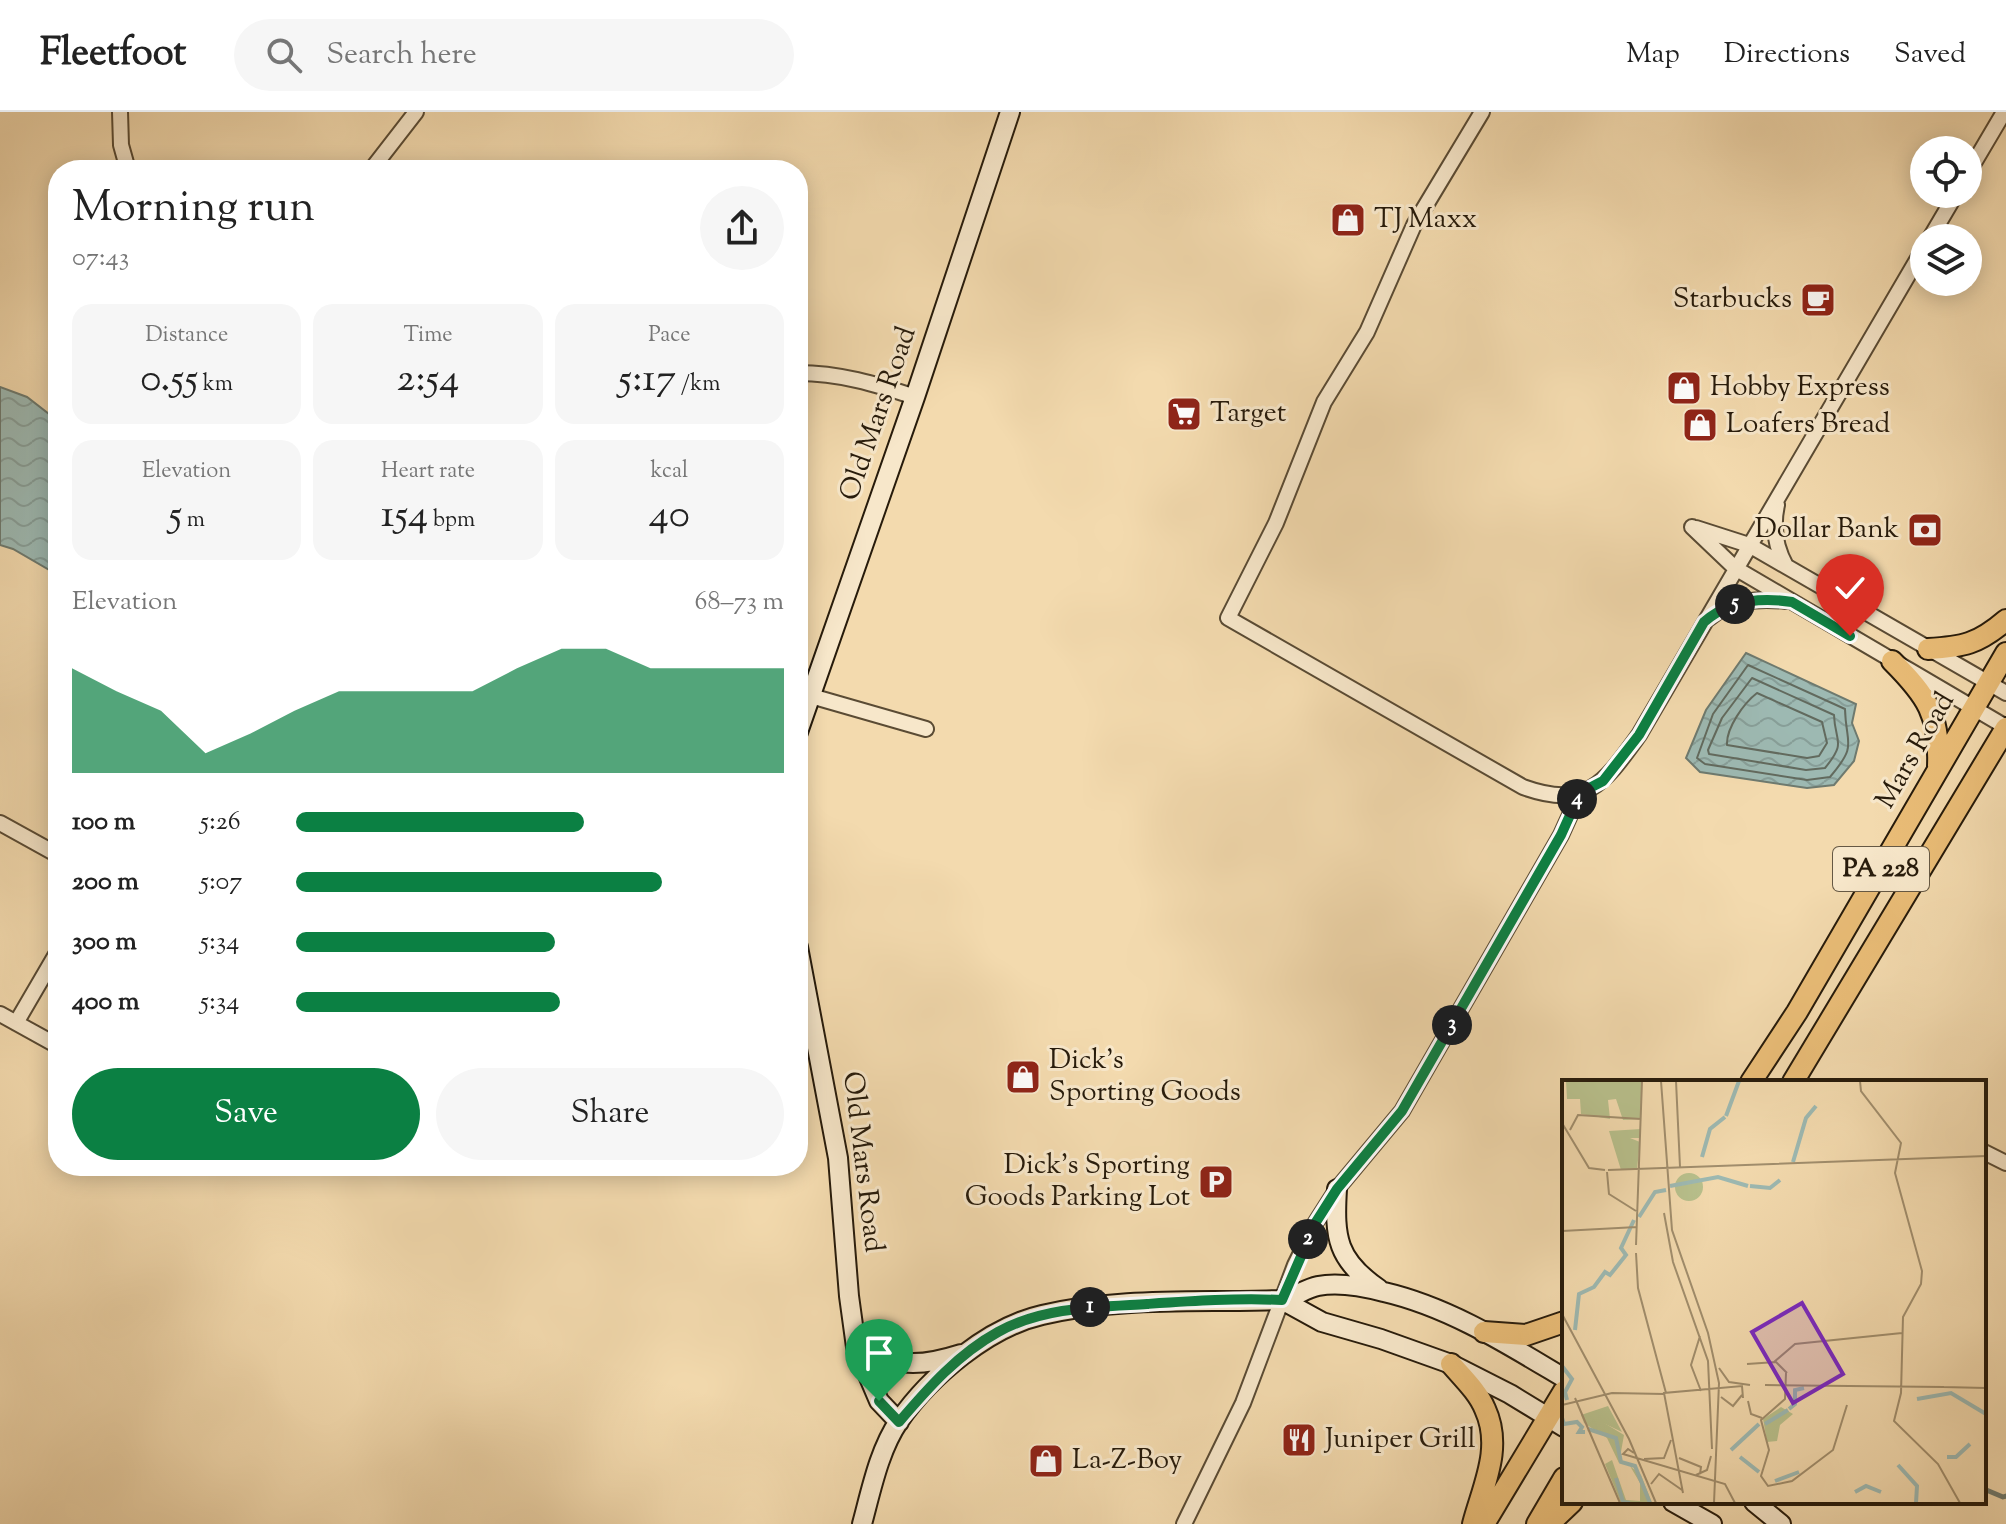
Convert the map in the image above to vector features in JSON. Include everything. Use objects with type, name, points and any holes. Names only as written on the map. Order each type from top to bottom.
[{"type":"main road","points":[[1928,649],[1959,647],[1976,642],[2006,620]]},
{"type":"main road","name":"Mars Road","points":[[1752,1080],[1797,1012],[1973,707],[1997,688],[2006,653]]},
{"type":"main road","points":[[1892,661],[1918,687],[1933,715],[1939,736],[1937,773]]},
{"type":"main road","name":"PA 228","points":[[1794,1080],[2006,727]]},
{"type":"main road","points":[[1484,1332],[1526,1335],[1562,1323]]},
{"type":"main road","points":[[1451,1364],[1485,1408],[1494,1447],[1473,1524]]},
{"type":"main road","points":[[1484,1524],[1556,1422],[1562,1399]]},
{"type":"main road","points":[[1537,1524],[1562,1481]]},
{"type":"main road","points":[[1549,1524],[1570,1504]]},
{"type":"street","points":[[120,112],[121,145],[125,160]]},
{"type":"street","points":[[379,160],[416,112]]},
{"type":"street","name":"Old Mars Road","points":[[808,704],[1010,112]]},
{"type":"street","points":[[1482,112],[1414,225],[1367,332],[1324,402],[1276,523],[1228,618],[1523,787],[1566,796],[1580,793],[1603,781],[1630,747],[1910,272]]},
{"type":"street","points":[[1982,149],[2004,112]]},
{"type":"street","points":[[808,373],[866,381],[915,397]]},
{"type":"street","points":[[1779,493],[1776,545],[1786,566]]},
{"type":"street","points":[[1997,688],[1749,545],[1692,527],[1735,568],[2006,727]]},
{"type":"street","points":[[1704,622],[1716,612],[1743,601],[1792,602]]},
{"type":"street","points":[[811,696],[926,729]]},
{"type":"street","points":[[1184,1524],[1243,1403],[1316,1222],[1337,1189],[1385,1134],[1420,1082],[1561,835],[1580,793]]},
{"type":"street","points":[[0,823],[48,849]]},
{"type":"street","points":[[16,1023],[48,968]]},
{"type":"street","name":"Old Mars Road","points":[[808,1000],[838,1158],[856,1347],[879,1401],[899,1422]]},
{"type":"street","points":[[0,1014],[48,1041]]},
{"type":"street","points":[[1337,1189],[1336,1232],[1342,1253],[1364,1279],[1381,1291]]},
{"type":"street","points":[[862,1524],[875,1478],[899,1422],[936,1380],[967,1352],[999,1331],[1040,1315],[1085,1308],[1217,1299],[1282,1300],[1319,1286],[1345,1286],[1417,1300],[1484,1332],[1562,1377]]},
{"type":"street","points":[[1282,1300],[1322,1322],[1451,1364],[1556,1422]]},
{"type":"street","points":[[853,1329],[872,1349],[900,1363],[932,1363],[967,1352]]},
{"type":"street","points":[[1677,1504],[1712,1524]]},
{"type":"street","points":[[1756,1504],[1781,1524]]},
{"type":"water","points":[[0,387],[27,397],[48,413],[48,569],[0,545]]},
{"type":"water","points":[[1746,653],[1856,704],[1852,723],[1859,741],[1854,761],[1834,785],[1807,788],[1700,772],[1686,758],[1706,710]]},
{"type":"waterway","points":[[1986,1490],[2006,1496]]},
{"type":"place","name":"TJ Maxx","points":[[1348,220]]},
{"type":"place","name":"Starbucks","points":[[1818,300]]},
{"type":"place","name":"Hobby Express","points":[[1684,388]]},
{"type":"place","name":"Target","points":[[1184,414]]},
{"type":"place","name":"Loafers Bread","points":[[1700,425]]},
{"type":"place","name":"Dollar Bank","points":[[1925,530]]},
{"type":"place","name":"Dick's Sporting Goods","points":[[1023,1077]]},
{"type":"place","name":"Dick's Sporting Goods Parking Lot","points":[[1216,1182]]},
{"type":"place","name":"Juniper Grill","points":[[1299,1440]]},
{"type":"place","name":"La-Z-Boy","points":[[1046,1461]]},
{"type":"route","points":[[879,1401],[899,1422],[936,1380],[967,1352],[999,1331],[1040,1315],[1085,1308],[1217,1299],[1282,1300],[1316,1222],[1337,1189],[1385,1134],[1420,1082],[1561,835],[1580,793],[1603,781],[1613,771],[1639,735],[1704,622],[1716,612],[1743,601],[1785,601],[1792,602],[1850,636]]}]
